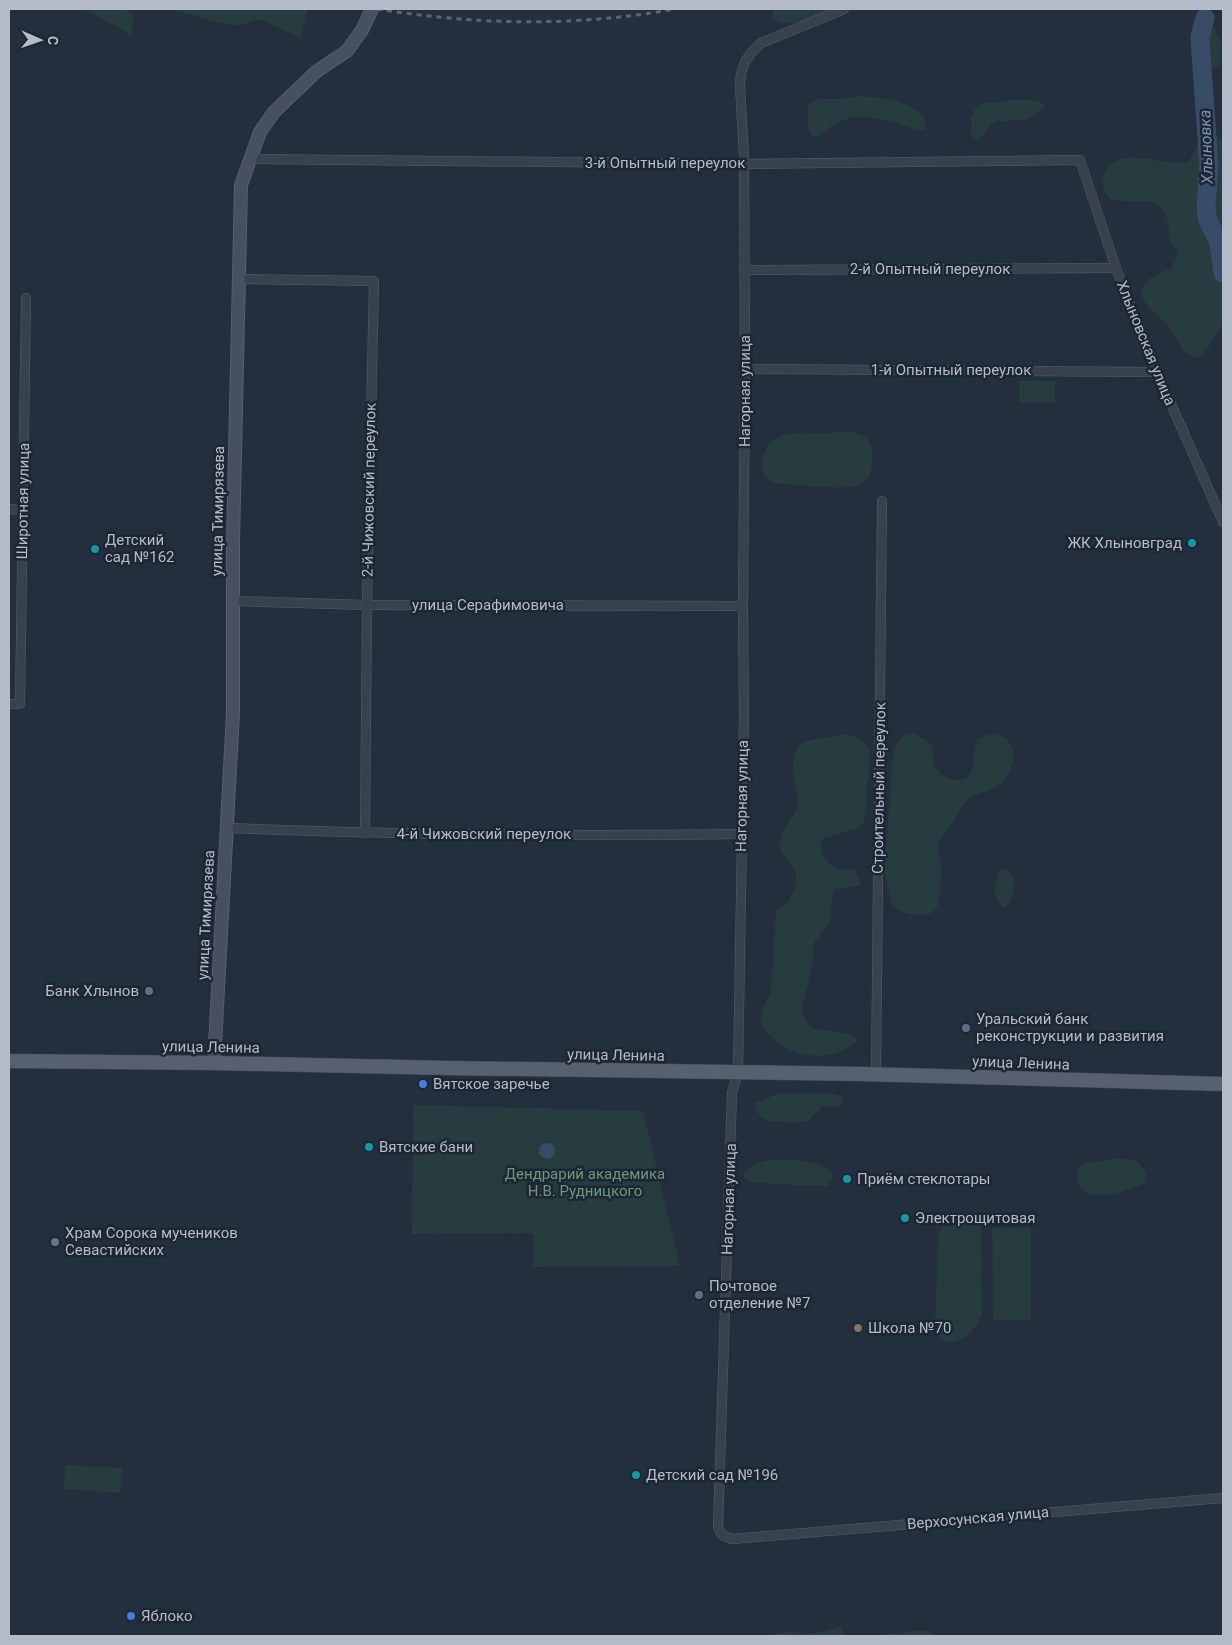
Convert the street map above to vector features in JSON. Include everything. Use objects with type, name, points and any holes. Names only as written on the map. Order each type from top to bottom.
[{"type":"main road","name":"улица Тимирязева","points":[[214,1063],[233,713],[233,601],[241,185],[260,132],[274,112],[317,71],[347,51],[362,30],[372,9]]},
{"type":"main road","name":"улица Ленина","points":[[9,1062],[214,1063],[876,1074],[1223,1084]]},
{"type":"street","name":"Нагорная улица","points":[[732,1539],[722,1536],[718,1527],[732,1092],[738,1073],[744,717],[745,369],[744,164],[741,73],[745,62],[756,48],[768,40],[844,9]]},
{"type":"street","name":"3-й Опытный переулок","points":[[250,159],[744,164],[1080,160]]},
{"type":"street","name":"Хлыновская улица","points":[[1080,160],[1116,268],[1157,372],[1223,522]]},
{"type":"street","name":"2-й Опытный переулок","points":[[744,270],[1116,268]]},
{"type":"street","name":"2-й Чижовский переулок","points":[[238,279],[374,281],[367,605],[365,833]]},
{"type":"street","name":"Широтная улица","points":[[9,704],[20,704],[26,298]]},
{"type":"street","name":"1-й Опытный переулок","points":[[745,369],[1157,372]]},
{"type":"street","name":"Строительный переулок","points":[[876,1074],[882,501]]},
{"type":"street","points":[[9,509],[23,510]]},
{"type":"street","name":"улица Серафимовича","points":[[233,601],[367,605],[743,606]]},
{"type":"street","name":"4-й Чижовский переулок","points":[[228,828],[365,833],[741,834]]},
{"type":"street","name":"Верхосунская улица","points":[[732,1539],[1223,1498]]},
{"type":"green space","points":[[84,9],[125,9],[133,14],[132,35]]},
{"type":"green space","points":[[172,9],[307,10],[301,38],[259,19],[237,26],[208,20]]},
{"type":"green space","points":[[775,9],[833,9],[799,22],[781,23],[775,19],[772,12]]},
{"type":"green space","points":[[1211,28],[1215,28],[1221,45],[1219,66],[1213,69],[1210,66],[1205,41]]},
{"type":"green space","points":[[857,96],[875,97],[904,104],[920,113],[926,120],[924,129],[920,130],[879,119],[855,117],[830,127],[817,137],[813,136],[808,130],[808,104],[818,99],[839,99]]},
{"type":"green space","points":[[1025,99],[1039,101],[1045,106],[1032,117],[1024,120],[997,121],[990,126],[980,139],[976,140],[971,134],[971,117],[975,109],[981,104]]},
{"type":"green space","points":[[1206,134],[1214,134],[1223,142],[1223,323],[1204,354],[1196,358],[1185,353],[1167,324],[1148,307],[1141,295],[1143,287],[1149,279],[1171,268],[1177,258],[1177,250],[1169,241],[1168,224],[1164,211],[1157,204],[1150,202],[1114,200],[1105,193],[1103,180],[1109,165],[1122,159],[1142,158],[1188,162],[1201,139]]},
{"type":"green space","points":[[1019,381],[1055,381],[1055,403],[1019,403]]},
{"type":"green space","points":[[853,432],[864,436],[870,443],[873,455],[871,469],[866,481],[862,484],[833,487],[775,483],[764,474],[762,461],[766,449],[773,441],[792,433]]},
{"type":"green space","points":[[914,734],[932,745],[934,762],[938,771],[946,777],[956,780],[965,779],[968,776],[972,767],[977,740],[983,737],[992,735],[1002,737],[1008,741],[1013,753],[1011,767],[1004,780],[996,787],[968,800],[941,839],[938,847],[941,871],[938,906],[926,915],[914,915],[893,907],[885,875],[893,753],[900,740]]},
{"type":"green space","points":[[840,735],[861,739],[869,751],[864,822],[855,829],[822,839],[821,848],[826,861],[834,867],[855,870],[860,886],[833,889],[830,921],[814,943],[811,975],[801,1009],[808,1024],[815,1029],[846,1033],[857,1038],[857,1042],[840,1052],[817,1056],[806,1055],[785,1047],[767,1033],[760,1024],[763,1008],[771,992],[776,911],[789,901],[796,884],[796,872],[779,848],[782,833],[795,813],[797,806],[793,766],[794,756],[797,748],[810,740]]},
{"type":"green space","points":[[1001,869],[1009,871],[1014,880],[1013,895],[1005,908],[1001,906],[995,895],[998,871]]},
{"type":"green space","points":[[777,1094],[835,1094],[841,1096],[843,1104],[837,1107],[822,1107],[809,1120],[795,1123],[769,1121],[760,1117],[755,1107],[756,1103]]},
{"type":"green space","name":"Дендрарий академика Н.В. Рудницкого","points":[[413,1105],[643,1111],[680,1266],[533,1267],[533,1233],[412,1234]]},
{"type":"green space","points":[[770,1160],[802,1161],[818,1164],[832,1171],[833,1179],[828,1185],[823,1186],[756,1183],[746,1179],[743,1175],[758,1163]]},
{"type":"green space","points":[[1103,1160],[1132,1160],[1139,1163],[1146,1175],[1144,1184],[1118,1193],[1103,1195],[1089,1193],[1081,1187],[1077,1173],[1079,1166]]},
{"type":"green space","points":[[966,1217],[976,1221],[981,1229],[982,1314],[967,1335],[960,1340],[946,1342],[940,1337],[935,1327],[938,1235],[940,1230],[949,1222]]},
{"type":"green space","points":[[992,1228],[1031,1228],[1031,1320],[993,1320]]},
{"type":"green space","points":[[65,1465],[122,1468],[120,1493],[64,1489]]},
{"type":"green space","points":[[841,1626],[843,1636],[776,1636],[775,1634],[791,1631],[803,1634],[825,1631]]},
{"type":"green space","points":[[926,1630],[934,1636],[888,1636],[887,1634]]},
{"type":"water","points":[[547,1143],[555,1151],[547,1159],[539,1151]]},
{"type":"waterway","name":"Хлыновка","points":[[1205,18],[1200,37],[1209,165],[1206,208],[1207,218],[1219,243],[1223,273]]},
{"type":"railway","points":[[377,9],[452,18],[526,22],[601,19],[675,9]]},
{"type":"place","name":"ЖК Хлыновград","points":[[1192,543]]},
{"type":"place","name":"Детский сад №162","points":[[95,549]]},
{"type":"place","name":"Банк Хлынов","points":[[149,991]]},
{"type":"place","name":"Уральский банк реконструкции и развития","points":[[966,1028]]},
{"type":"place","name":"Вятское заречье","points":[[423,1084]]},
{"type":"place","name":"Вятские бани","points":[[369,1147]]},
{"type":"place","name":"Приём стеклотары","points":[[847,1179]]},
{"type":"place","name":"Электрощитовая","points":[[905,1218]]},
{"type":"place","name":"Храм Сорока мучеников Севастийских","points":[[55,1242]]},
{"type":"place","name":"Почтовое отделение №7","points":[[699,1295]]},
{"type":"place","name":"Школа №70","points":[[858,1328]]},
{"type":"place","name":"Детский сад №196","points":[[636,1475]]},
{"type":"place","name":"Яблоко","points":[[131,1616]]}]
